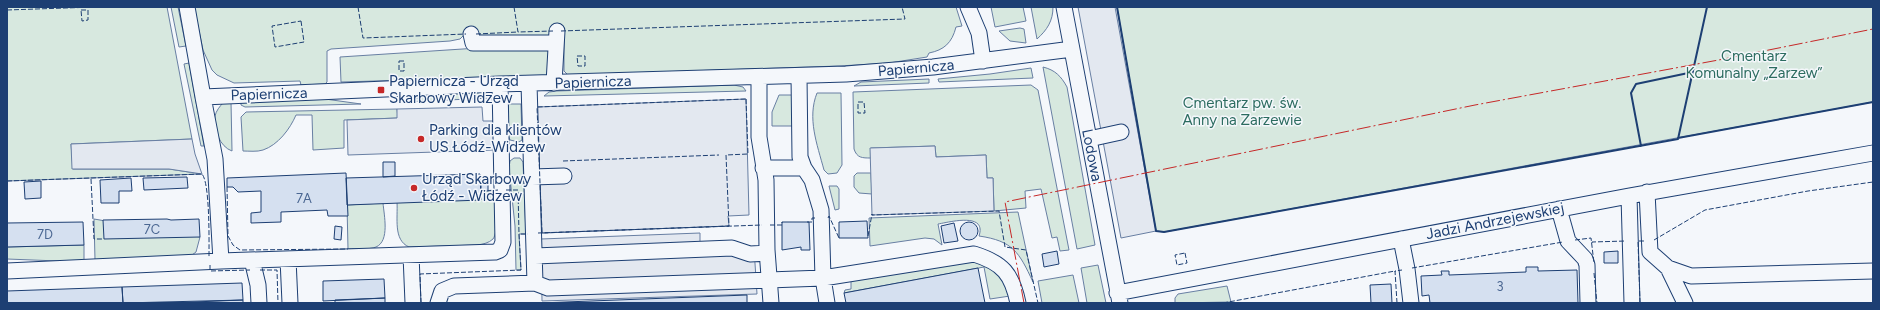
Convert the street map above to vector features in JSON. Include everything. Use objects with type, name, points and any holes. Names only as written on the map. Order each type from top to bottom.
[{"type":"street","points":[[187,7],[215,159],[220,261]]},
{"type":"street","points":[[968,7],[979,32]]},
{"type":"street","points":[[982,7],[979,32],[983,61]]},
{"type":"street","name":"Lodowa","points":[[1064,7],[1119,298]]},
{"type":"street","points":[[471,34],[472,43],[557,37],[554,83]]},
{"type":"street","name":"Papiernicza","points":[[203,96],[500,84],[799,76],[933,67],[1072,48]]},
{"type":"street","points":[[799,76],[799,148],[804,168],[812,180],[821,210],[823,278],[827,303]]},
{"type":"street","points":[[759,77],[759,137],[766,180],[767,253],[771,303]]},
{"type":"street","points":[[7,271],[220,261],[495,252],[500,250],[502,247],[500,84]]},
{"type":"street","points":[[529,84],[535,283]]},
{"type":"street","points":[[1089,139],[1120,132]]},
{"type":"street","name":"Jadzi Andrzejewskiej","points":[[1119,298],[1401,239],[1647,192],[1873,153]]},
{"type":"street","points":[[763,168],[804,168]]},
{"type":"street","points":[[532,177],[564,176]]},
{"type":"street","points":[[1647,192],[1650,252],[1668,268],[1691,276],[1873,271]]},
{"type":"street","points":[[1628,196],[1632,303]]},
{"type":"street","points":[[1559,209],[1568,241],[1585,259],[1587,265],[1588,303]]},
{"type":"street","points":[[1401,239],[1407,269],[1411,303]]},
{"type":"street","points":[[535,256],[732,248],[750,254],[767,253]]},
{"type":"street","points":[[438,303],[442,291],[454,286],[535,283],[548,288],[823,278],[974,254],[988,258],[1001,266],[1012,280],[1018,303]]},
{"type":"street","points":[[411,255],[413,303]]},
{"type":"street","points":[[288,259],[290,303]]},
{"type":"street","points":[[252,260],[258,285],[259,303]]},
{"type":"street","points":[[1668,268],[1685,303]]},
{"type":"green space","points":[[7,7],[167,7],[192,139],[71,144],[73,169],[169,169],[202,174],[7,181]]},
{"type":"green space","points":[[171,7],[178,7],[186,46],[179,47]]},
{"type":"green space","points":[[194,7],[956,7],[962,26],[956,27],[947,45],[939,50],[929,53],[927,57],[889,63],[568,75],[564,71],[564,31],[550,38],[491,39],[478,34],[465,34],[460,39],[450,41],[331,49],[327,51],[327,82],[325,84],[301,85],[300,81],[234,83],[217,75],[212,70],[203,50]]},
{"type":"green space","points":[[991,7],[1023,7],[1026,21],[995,27]]},
{"type":"green space","points":[[1031,7],[1053,7],[1049,25],[1037,39]]},
{"type":"green space","name":"Cmentarz pw. św. Anny na Zarzewie","points":[[1117,7],[1873,7],[1873,102],[1164,232],[1156,231]]},
{"type":"green space","points":[[1020,28],[1024,29],[1026,43],[1010,41],[999,31]]},
{"type":"green space","points":[[478,48],[548,49],[550,53],[550,73],[546,76],[341,82],[340,57]]},
{"type":"green space","points":[[189,63],[204,146],[201,146],[184,64]]},
{"type":"green space","points":[[1043,67],[1057,74],[1067,87],[1095,245],[1077,249]]},
{"type":"green space","points":[[1031,68],[1033,78],[939,82],[938,79],[990,74]]},
{"type":"green space","points":[[929,79],[929,83],[854,86],[861,82]]},
{"type":"green space","points":[[734,85],[743,87],[746,91],[544,96],[549,92],[557,91]]},
{"type":"green space","points":[[1031,85],[1038,90],[1069,250],[1060,251],[1057,237],[1052,238],[1041,189],[1025,191],[1026,208],[994,211],[993,178],[987,178],[986,155],[936,157],[935,146],[871,148],[871,158],[860,157],[855,152],[853,92]]},
{"type":"green space","points":[[483,92],[492,98],[402,102],[429,95]]},
{"type":"green space","points":[[817,93],[841,93],[842,165],[837,173],[828,174],[824,170],[816,141],[813,112]]},
{"type":"green space","points":[[779,95],[792,95],[794,126],[772,126],[772,112]]},
{"type":"green space","points":[[325,99],[361,104],[245,107],[241,105],[241,101]]},
{"type":"green space","points":[[231,102],[232,151],[221,142],[215,126],[217,110],[223,103]]},
{"type":"green space","points":[[508,104],[521,104],[522,140],[519,142],[510,140],[508,135]]},
{"type":"green space","points":[[397,109],[398,118],[344,120],[344,148],[313,150],[312,115],[296,115],[287,131],[274,144],[261,151],[243,151],[241,117],[246,112]]},
{"type":"green space","points":[[514,158],[520,158],[523,162],[526,234],[519,234],[521,270],[516,270],[515,226],[509,168],[510,161]]},
{"type":"green space","points":[[857,173],[871,173],[872,194],[859,193],[854,187],[854,176]]},
{"type":"green space","points":[[829,186],[837,186],[839,189],[839,209],[835,210]]},
{"type":"green space","points":[[496,190],[496,230],[493,239],[486,243],[478,245],[409,247],[404,244],[398,234],[397,202],[481,199],[481,191]]},
{"type":"green space","points":[[383,203],[385,234],[380,244],[376,247],[370,248],[348,249],[347,205]]},
{"type":"green space","points":[[1018,212],[1033,282],[1019,256],[1014,250],[1000,241],[979,236],[980,229],[978,224],[973,221],[966,220],[938,224],[942,245],[934,239],[925,238],[870,246],[869,218]]},
{"type":"green space","points":[[94,219],[200,237],[196,252],[188,258],[95,260]]},
{"type":"green space","points":[[84,245],[84,262],[7,259],[7,247]]},
{"type":"green space","points":[[974,261],[998,273],[1005,282],[1010,296],[990,299],[984,267],[844,293],[845,290],[851,289],[851,281]]},
{"type":"green space","points":[[1098,265],[1106,303],[1087,303],[1081,268]]},
{"type":"green space","points":[[1073,275],[1079,303],[1042,303],[1038,281]]},
{"type":"green space","points":[[1227,286],[1231,302],[1175,303],[1175,298],[1178,294]]},
{"type":"shaded area","points":[[1078,7],[1115,7],[1156,231],[1121,238]]},
{"type":"shaded area","points":[[746,99],[749,215],[728,216],[729,226],[542,233],[537,107]]},
{"type":"shaded area","name":"Parking dla klientów US Łódź-Widzew","points":[[482,107],[483,121],[494,121],[494,150],[348,155],[347,120],[397,118],[397,109]]},
{"type":"shaded area","points":[[192,139],[195,154],[202,174],[169,169],[72,169],[71,144]]},
{"type":"shaded area","points":[[935,146],[936,157],[986,155],[987,178],[993,178],[994,211],[872,215],[870,148]]},
{"type":"shaded area","points":[[700,233],[700,244],[754,248],[757,294],[542,301],[541,239]]},
{"type":"building","points":[[383,162],[395,162],[395,176],[383,177]]},
{"type":"building","points":[[346,173],[348,216],[328,216],[327,210],[281,212],[281,222],[251,223],[251,213],[261,212],[261,191],[238,192],[233,187],[227,187],[227,178]]},
{"type":"building","name":"Urząd Skarbowy Łódź - Widzew","points":[[480,174],[481,200],[347,205],[346,178]]},
{"type":"building","points":[[187,177],[188,188],[144,190],[143,178]]},
{"type":"building","points":[[131,178],[132,191],[119,191],[119,203],[101,203],[100,180]]},
{"type":"building","points":[[41,181],[41,198],[25,199],[24,182]]},
{"type":"building","points":[[481,184],[488,184],[488,191],[481,191]]},
{"type":"building","points":[[199,219],[200,237],[104,239],[103,220]]},
{"type":"building","points":[[867,221],[868,238],[839,238],[839,222]]},
{"type":"building","points":[[83,222],[84,245],[7,247],[7,223]]},
{"type":"building","points":[[782,222],[809,222],[810,250],[801,250],[801,247],[782,250]]},
{"type":"building","points":[[969,222],[975,225],[978,231],[975,237],[969,240],[963,237],[960,231],[963,225]]},
{"type":"building","points":[[954,223],[958,241],[944,243],[941,226]]},
{"type":"building","points":[[335,226],[342,227],[341,240],[334,239]]},
{"type":"building","points":[[1057,251],[1059,264],[1044,267],[1042,254]]},
{"type":"building","points":[[1618,251],[1618,263],[1604,263],[1604,252]]},
{"type":"building","points":[[1526,267],[1538,267],[1538,271],[1577,270],[1578,303],[1430,303],[1429,295],[1422,296],[1421,276],[1442,275],[1441,271],[1449,271],[1449,275],[1526,272]]},
{"type":"building","points":[[978,268],[985,303],[846,303],[844,293]]},
{"type":"building","points":[[384,279],[385,298],[323,301],[323,281]]},
{"type":"building","points":[[242,283],[243,300],[123,303],[122,287]]},
{"type":"building","points":[[1391,284],[1392,303],[1371,303],[1370,285]]},
{"type":"building","points":[[122,287],[123,303],[7,303],[7,291]]},
{"type":"building","points":[[747,295],[747,303],[539,303]]},
{"type":"building","points":[[385,298],[385,303],[335,303],[335,300]]},
{"type":"building","points":[[243,300],[243,303],[169,303]]},
{"type":"fence","points":[[7,10],[95,7]]},
{"type":"fence","points":[[358,7],[363,38],[466,34]]},
{"type":"fence","points":[[514,7],[518,32],[553,31]]},
{"type":"fence","points":[[561,31],[905,19],[902,7]]},
{"type":"fence","points":[[81,10],[88,10],[88,20],[82,21],[81,10]]},
{"type":"fence","points":[[301,21],[304,42],[275,47],[272,26],[301,21]]},
{"type":"fence","points":[[476,34],[518,32]]},
{"type":"fence","points":[[577,56],[585,56],[585,66],[578,66],[577,56]]},
{"type":"fence","points":[[399,61],[404,61],[404,71],[399,71],[399,61]]},
{"type":"fence","points":[[746,99],[748,154],[726,155],[729,226],[542,233],[537,107],[746,99]]},
{"type":"fence","points":[[858,102],[864,102],[865,113],[858,113],[858,102]]},
{"type":"fence","points":[[563,161],[719,155]]},
{"type":"fence","points":[[7,181],[202,174],[205,180],[208,200],[209,257]]},
{"type":"fence","points":[[91,179],[94,239],[104,239]]},
{"type":"fence","points":[[1654,240],[1705,210],[1808,191],[1873,182]]},
{"type":"fence","points":[[227,187],[228,236],[233,245],[240,250],[348,249]]},
{"type":"fence","points":[[488,191],[498,190]]},
{"type":"fence","points":[[506,190],[518,190],[519,234]]},
{"type":"fence","points":[[868,236],[872,214],[999,211],[1005,247],[1026,250],[1038,303]]},
{"type":"fence","points":[[828,218],[829,216],[839,238]]},
{"type":"fence","points":[[807,222],[812,222],[812,218],[816,218]]},
{"type":"fence","points":[[770,225],[782,225],[782,222]]},
{"type":"fence","points":[[538,233],[762,225]]},
{"type":"fence","points":[[421,303],[420,274],[521,270],[519,234],[528,234]]},
{"type":"fence","points":[[1575,240],[1591,238],[1594,263]]},
{"type":"fence","points":[[1592,243],[1626,241]]},
{"type":"fence","points":[[1640,303],[1638,241],[1644,241]]},
{"type":"fence","points":[[1412,268],[1563,242]]},
{"type":"fence","points":[[1185,253],[1187,263],[1177,265],[1175,255],[1185,253]]},
{"type":"fence","points":[[210,265],[210,271],[250,270]]},
{"type":"fence","points":[[260,270],[277,270],[278,303]]},
{"type":"fence","points":[[1397,303],[1395,271],[1402,270]]},
{"type":"fence","points":[[1223,303],[1395,272]]},
{"type":"fence","points":[[1594,273],[1597,303]]},
{"type":"wall","points":[[1117,7],[1156,231],[1164,232],[1678,139],[1707,7]]},
{"type":"wall","points":[[1641,146],[1631,93],[1636,84],[1693,72]]},
{"type":"wall","points":[[1678,138],[1873,102]]},
{"type":"power","points":[[1024,303],[1005,202],[1475,105],[1724,59],[1873,29]]},
{"type":"place","name":"Papiernicza - Urząd Skarbowy Widzew","points":[[381,90]]},
{"type":"place","name":"Parking dla klientów US Łódź-Widzew","points":[[421,139]]},
{"type":"place","name":"Urząd Skarbowy Łódź - Widzew","points":[[414,188]]},
{"type":"park label","name":"Cmentarz Komunalny „Zarzew”","points":[[1754,64]]}]
